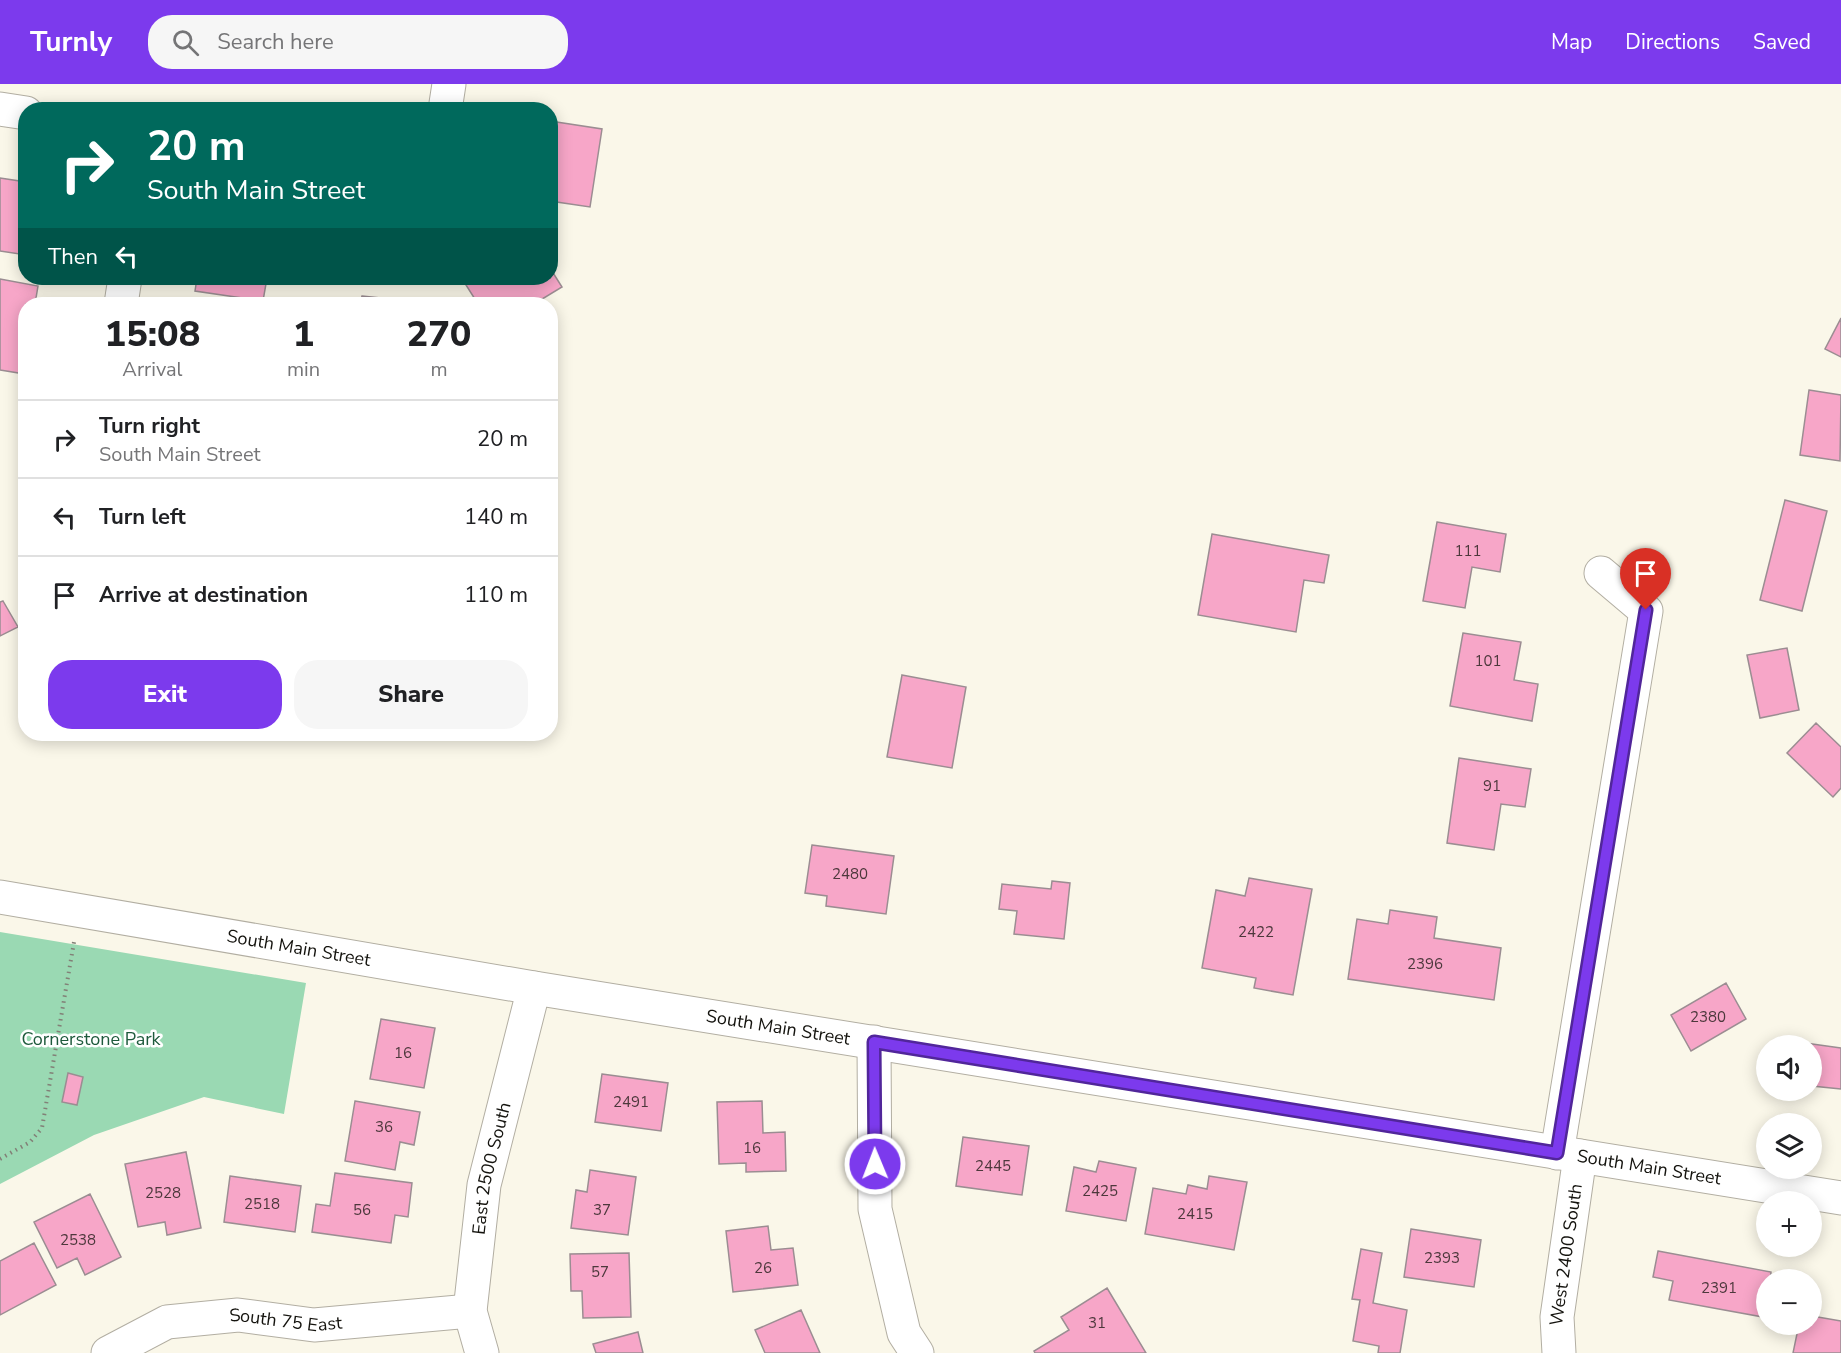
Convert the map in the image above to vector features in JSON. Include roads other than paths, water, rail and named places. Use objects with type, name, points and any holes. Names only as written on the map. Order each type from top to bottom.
[{"type":"street","points":[[447,102],[449,84]]},
{"type":"street","points":[[0,109],[18,112]]},
{"type":"street","name":"West 2400 South","points":[[1559,1353],[1557,1317],[1569,1154],[1646,610],[1600,573]]},
{"type":"street","name":"South Main Street","points":[[0,897],[534,988],[1841,1198]]},
{"type":"street","name":"East 2500 South","points":[[482,1353],[470,1311],[484,1185],[534,988]]},
{"type":"street","points":[[874,1042],[875,1209],[904,1333],[917,1353]]},
{"type":"street","name":"South 75 East","points":[[108,1353],[167,1322],[238,1315],[314,1325],[470,1311]]},
{"type":"park label","name":"Cornerstone Park","points":[[91,1039]]}]
